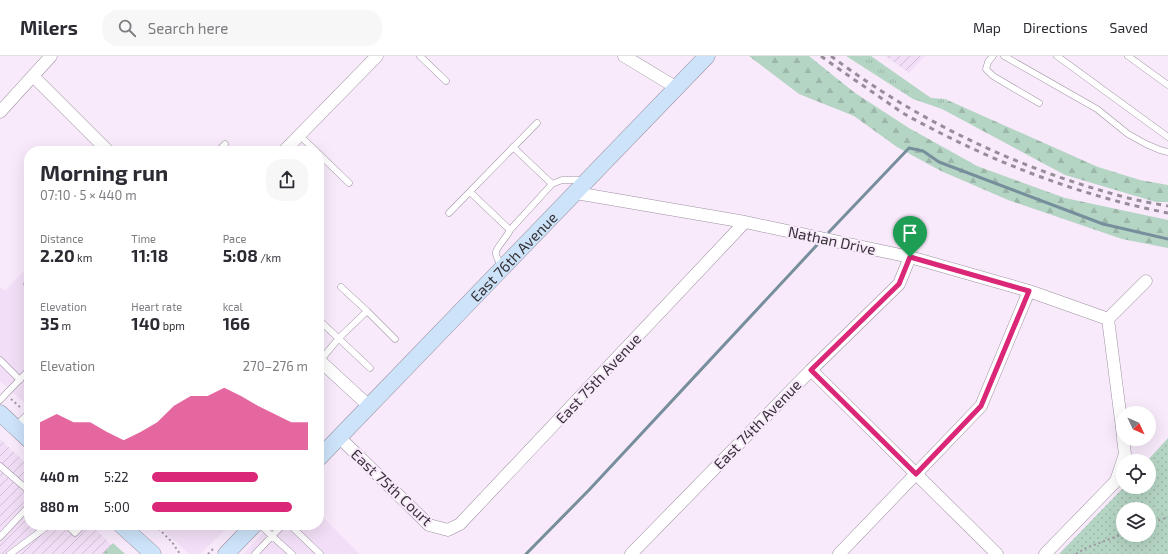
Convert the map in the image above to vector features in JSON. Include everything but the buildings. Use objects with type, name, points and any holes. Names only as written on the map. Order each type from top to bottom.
[{"type":"street","points":[[0,112],[51,56]]},
{"type":"street","points":[[289,146],[376,56]]},
{"type":"street","points":[[624,56],[677,88]]},
{"type":"street","name":"East 76th Avenue","points":[[324,453],[708,56]]},
{"type":"street","points":[[33,76],[103,146]]},
{"type":"street","name":"Nathan Drive","points":[[576,193],[745,222],[910,257],[1029,291],[1108,319]]},
{"type":"street","name":"East 75th Avenue","points":[[448,530],[460,524],[745,222]]},
{"type":"street","name":"East 74th Avenue","points":[[631,554],[811,370],[899,284],[910,257]]},
{"type":"street","points":[[1119,406],[1108,319],[1146,281]]},
{"type":"street","points":[[839,554],[981,406],[1029,291]]},
{"type":"street","points":[[324,366],[369,406]]},
{"type":"street","points":[[811,370],[997,554]]},
{"type":"street","points":[[0,413],[24,435]]},
{"type":"street","points":[[17,429],[24,418]]},
{"type":"street","name":"East 75th Court","points":[[339,437],[429,525],[448,530]]},
{"type":"street","points":[[1046,554],[1116,481],[1125,454],[1124,446]]},
{"type":"street","points":[[127,530],[153,554]]},
{"type":"street","points":[[226,554],[249,530]]},
{"type":"lane","points":[[420,56],[446,81]]},
{"type":"lane","points":[[993,56],[988,62],[986,69],[993,76],[1039,103]]},
{"type":"lane","points":[[1004,56],[1097,109],[1128,134],[1146,144],[1168,152]]},
{"type":"lane","points":[[1057,56],[1168,138]]},
{"type":"lane","points":[[1128,56],[1168,85]]},
{"type":"lane","points":[[449,213],[537,123]]},
{"type":"lane","points":[[299,135],[311,146]]},
{"type":"lane","points":[[513,147],[552,184]]},
{"type":"lane","points":[[324,159],[349,183]]},
{"type":"lane","points":[[503,268],[496,252],[506,239],[510,230],[552,184],[562,180],[588,180]]},
{"type":"lane","points":[[470,192],[510,230]]},
{"type":"lane","points":[[341,287],[395,339]]},
{"type":"lane","points":[[324,356],[367,311]]},
{"type":"lane","points":[[324,324],[370,368]]},
{"type":"lane","points":[[0,360],[20,380]]},
{"type":"lane","points":[[0,400],[24,376]]},
{"type":"lane","points":[[0,466],[24,487]]},
{"type":"lane","points":[[0,537],[24,511]]},
{"type":"lane","points":[[10,554],[42,530]]},
{"type":"lane","points":[[265,530],[292,554]]},
{"type":"lane","points":[[255,554],[278,530]]},
{"type":"lane","points":[[295,530],[320,554]]},
{"type":"path","points":[[6,394],[24,411]]},
{"type":"path","points":[[1156,521],[1168,517]]},
{"type":"path","points":[[160,530],[172,542],[180,554]]},
{"type":"path","points":[[1076,554],[1086,548],[1116,537]]},
{"type":"shaded area","points":[[885,56],[925,56],[909,73]]},
{"type":"shaded area","points":[[24,270],[24,403],[0,381],[0,287],[5,291]]},
{"type":"shaded area","points":[[0,439],[24,461],[24,530],[96,530],[121,554],[0,554]]},
{"type":"shaded area","points":[[324,518],[360,554],[243,554],[265,530],[324,530]]},
{"type":"shaded area","points":[[163,530],[225,530],[200,554],[189,554]]},
{"type":"green space","points":[[749,56],[809,56],[855,93],[909,128],[977,166],[1065,198],[1168,220],[1168,248],[1122,239],[1008,200],[941,171],[897,147],[854,116],[799,94]]},
{"type":"green space","points":[[846,56],[871,56],[931,98],[945,99],[942,109],[913,99]]},
{"type":"green space","points":[[945,99],[1098,167],[1140,180],[1168,185],[1168,202],[1156,202],[1065,175],[942,109]]},
{"type":"green space","points":[[1168,438],[1168,554],[1059,554],[1117,494],[1156,494],[1156,454],[1153,454]]},
{"type":"green space","points":[[113,543],[125,554],[103,554]]},
{"type":"waterway","points":[[829,232],[909,148],[923,151],[939,162],[1103,224],[1168,239]]},
{"type":"waterway","points":[[526,554],[589,490],[817,245]]},
{"type":"railway","points":[[821,56],[905,114],[970,148],[1035,175],[1067,186],[1134,206],[1168,213]]},
{"type":"railway","points":[[831,56],[863,79],[932,121],[1004,156],[1079,184],[1149,203],[1168,206]]},
{"type":"route","points":[[910,257],[1029,291],[981,406],[916,474],[811,370],[899,284],[910,257]]}]
